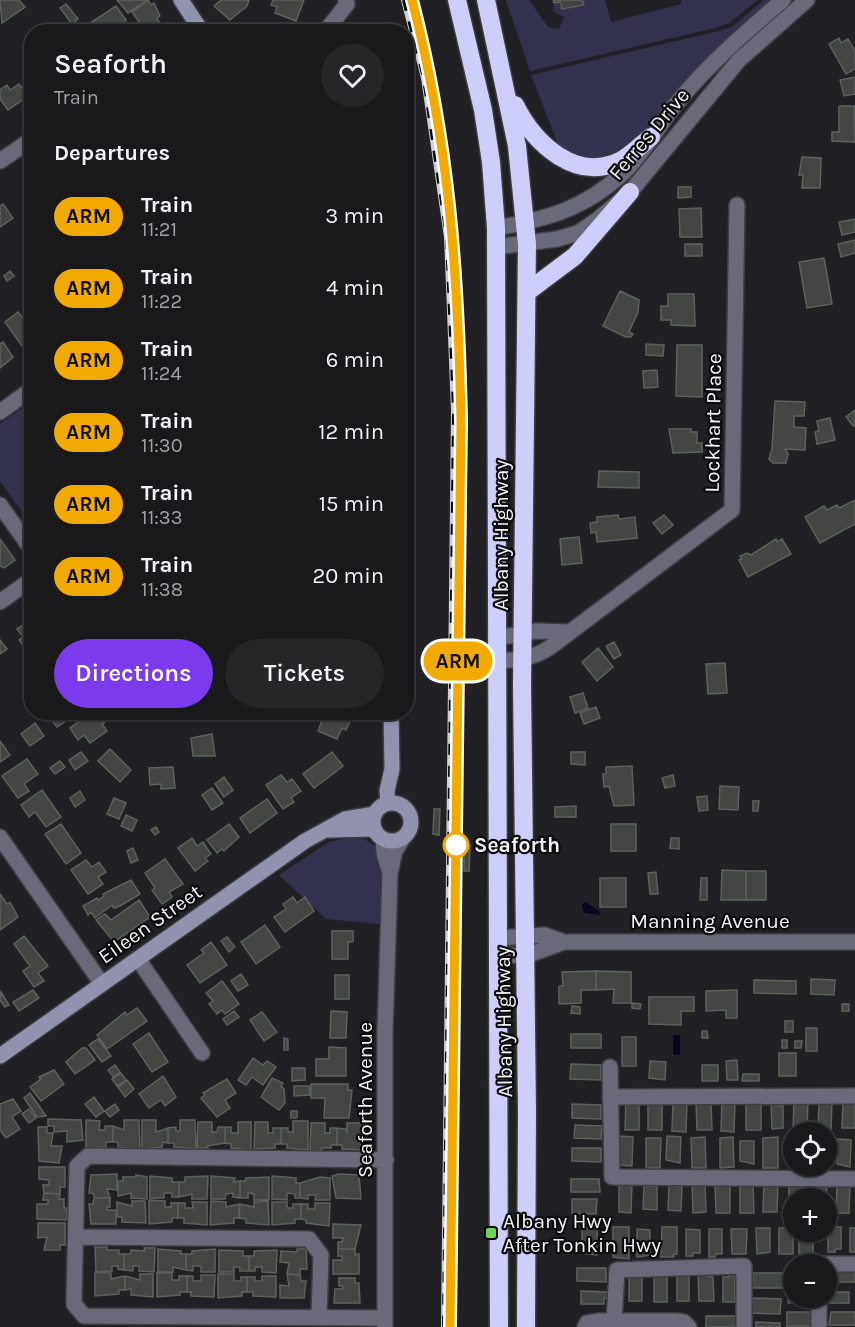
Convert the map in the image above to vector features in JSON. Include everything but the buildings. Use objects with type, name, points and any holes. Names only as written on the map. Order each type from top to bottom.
[{"type":"highway","name":"Albany Highway","points":[[457,0],[483,110],[491,162],[496,228],[499,1327]]},
{"type":"highway","name":"Albany Highway","points":[[486,0],[507,87],[518,146],[527,244],[523,659],[526,1327]]},
{"type":"highway","points":[[507,87],[525,125],[544,144],[576,166],[596,168],[621,160],[651,137]]},
{"type":"highway","points":[[527,292],[575,256],[630,192]]},
{"type":"street","points":[[181,0],[193,24]]},
{"type":"street","points":[[331,24],[347,4],[346,0]]},
{"type":"street","name":"Ferres Drive","points":[[496,228],[546,219],[591,199],[625,171],[680,99],[727,49],[783,0]]},
{"type":"street","name":"Ferres Drive","points":[[496,247],[527,244],[578,233],[630,192],[740,60],[807,0]]},
{"type":"street","points":[[0,161],[24,144]]},
{"type":"street","name":"Lockhart Place","points":[[497,661],[537,656],[732,510],[737,205]]},
{"type":"street","points":[[0,411],[24,394]]},
{"type":"street","points":[[0,505],[24,539]]},
{"type":"street","points":[[0,602],[24,585]]},
{"type":"street","points":[[497,638],[537,631],[569,632]]},
{"type":"street","points":[[391,720],[392,769],[397,789],[411,824],[402,838],[396,841],[378,828],[388,803],[387,791],[392,769]]},
{"type":"street","points":[[388,803],[406,808]]},
{"type":"street","name":"Eileen Street","points":[[0,1056],[305,841],[345,819],[378,828]]},
{"type":"street","name":"Seaforth Avenue","points":[[378,828],[390,873]]},
{"type":"street","points":[[0,837],[102,984]]},
{"type":"street","name":"Seaforth Avenue","points":[[385,1323],[385,1032],[390,873],[395,851],[402,838]]},
{"type":"street","name":"Manning Avenue","points":[[498,946],[526,935],[545,935],[564,942],[855,942]]},
{"type":"street","name":"Manning Avenue","points":[[498,946],[526,956],[564,942]]},
{"type":"street","points":[[138,959],[202,1053]]},
{"type":"street","points":[[610,1066],[612,1177],[855,1179]]},
{"type":"street","points":[[610,1097],[855,1096]]},
{"type":"street","points":[[385,1323],[319,1318],[84,1316],[74,1304],[77,1166],[88,1156],[386,1160]]},
{"type":"street","points":[[76,1237],[309,1239],[321,1255],[319,1318]]},
{"type":"street","points":[[837,1264],[855,1263]]},
{"type":"street","points":[[618,1323],[617,1270],[625,1267],[744,1266],[744,1327]]},
{"type":"street","points":[[819,1308],[819,1327]]},
{"type":"street","points":[[585,1327],[587,1323],[598,1321],[618,1323],[676,1321],[684,1322],[689,1327]]},
{"type":"shaded area","points":[[506,0],[529,0],[548,27],[559,29],[564,17],[553,11],[554,3],[560,2],[562,9],[583,5],[582,0],[605,0],[611,22],[681,4],[681,0],[758,0],[729,23],[715,28],[530,71]]},
{"type":"shaded area","points":[[764,0],[772,0],[708,59],[631,144],[620,153],[585,162],[554,145],[556,139],[531,75],[732,27]]},
{"type":"shaded area","points":[[24,407],[24,514],[0,481],[0,424]]},
{"type":"shaded area","points":[[353,837],[366,840],[381,850],[380,924],[326,919],[279,875],[329,842]]},
{"type":"shaded area","points":[[586,902],[599,911],[600,915],[584,913],[582,905]]},
{"type":"shaded area","points":[[673,1035],[680,1035],[680,1055],[673,1055]]},
{"type":"railway","points":[[404,0],[410,24]]},
{"type":"railway","points":[[414,39],[424,78],[447,237],[454,411],[444,1327]]},
{"type":"train","name":"ARM","points":[[412,0],[438,114],[453,229],[459,335],[461,420],[450,1327]]},
{"type":"place","name":"Seaforth","points":[[456,845]]},
{"type":"place","name":"Albany Hwy After Tonkin Hwy","points":[[491,1233]]}]
